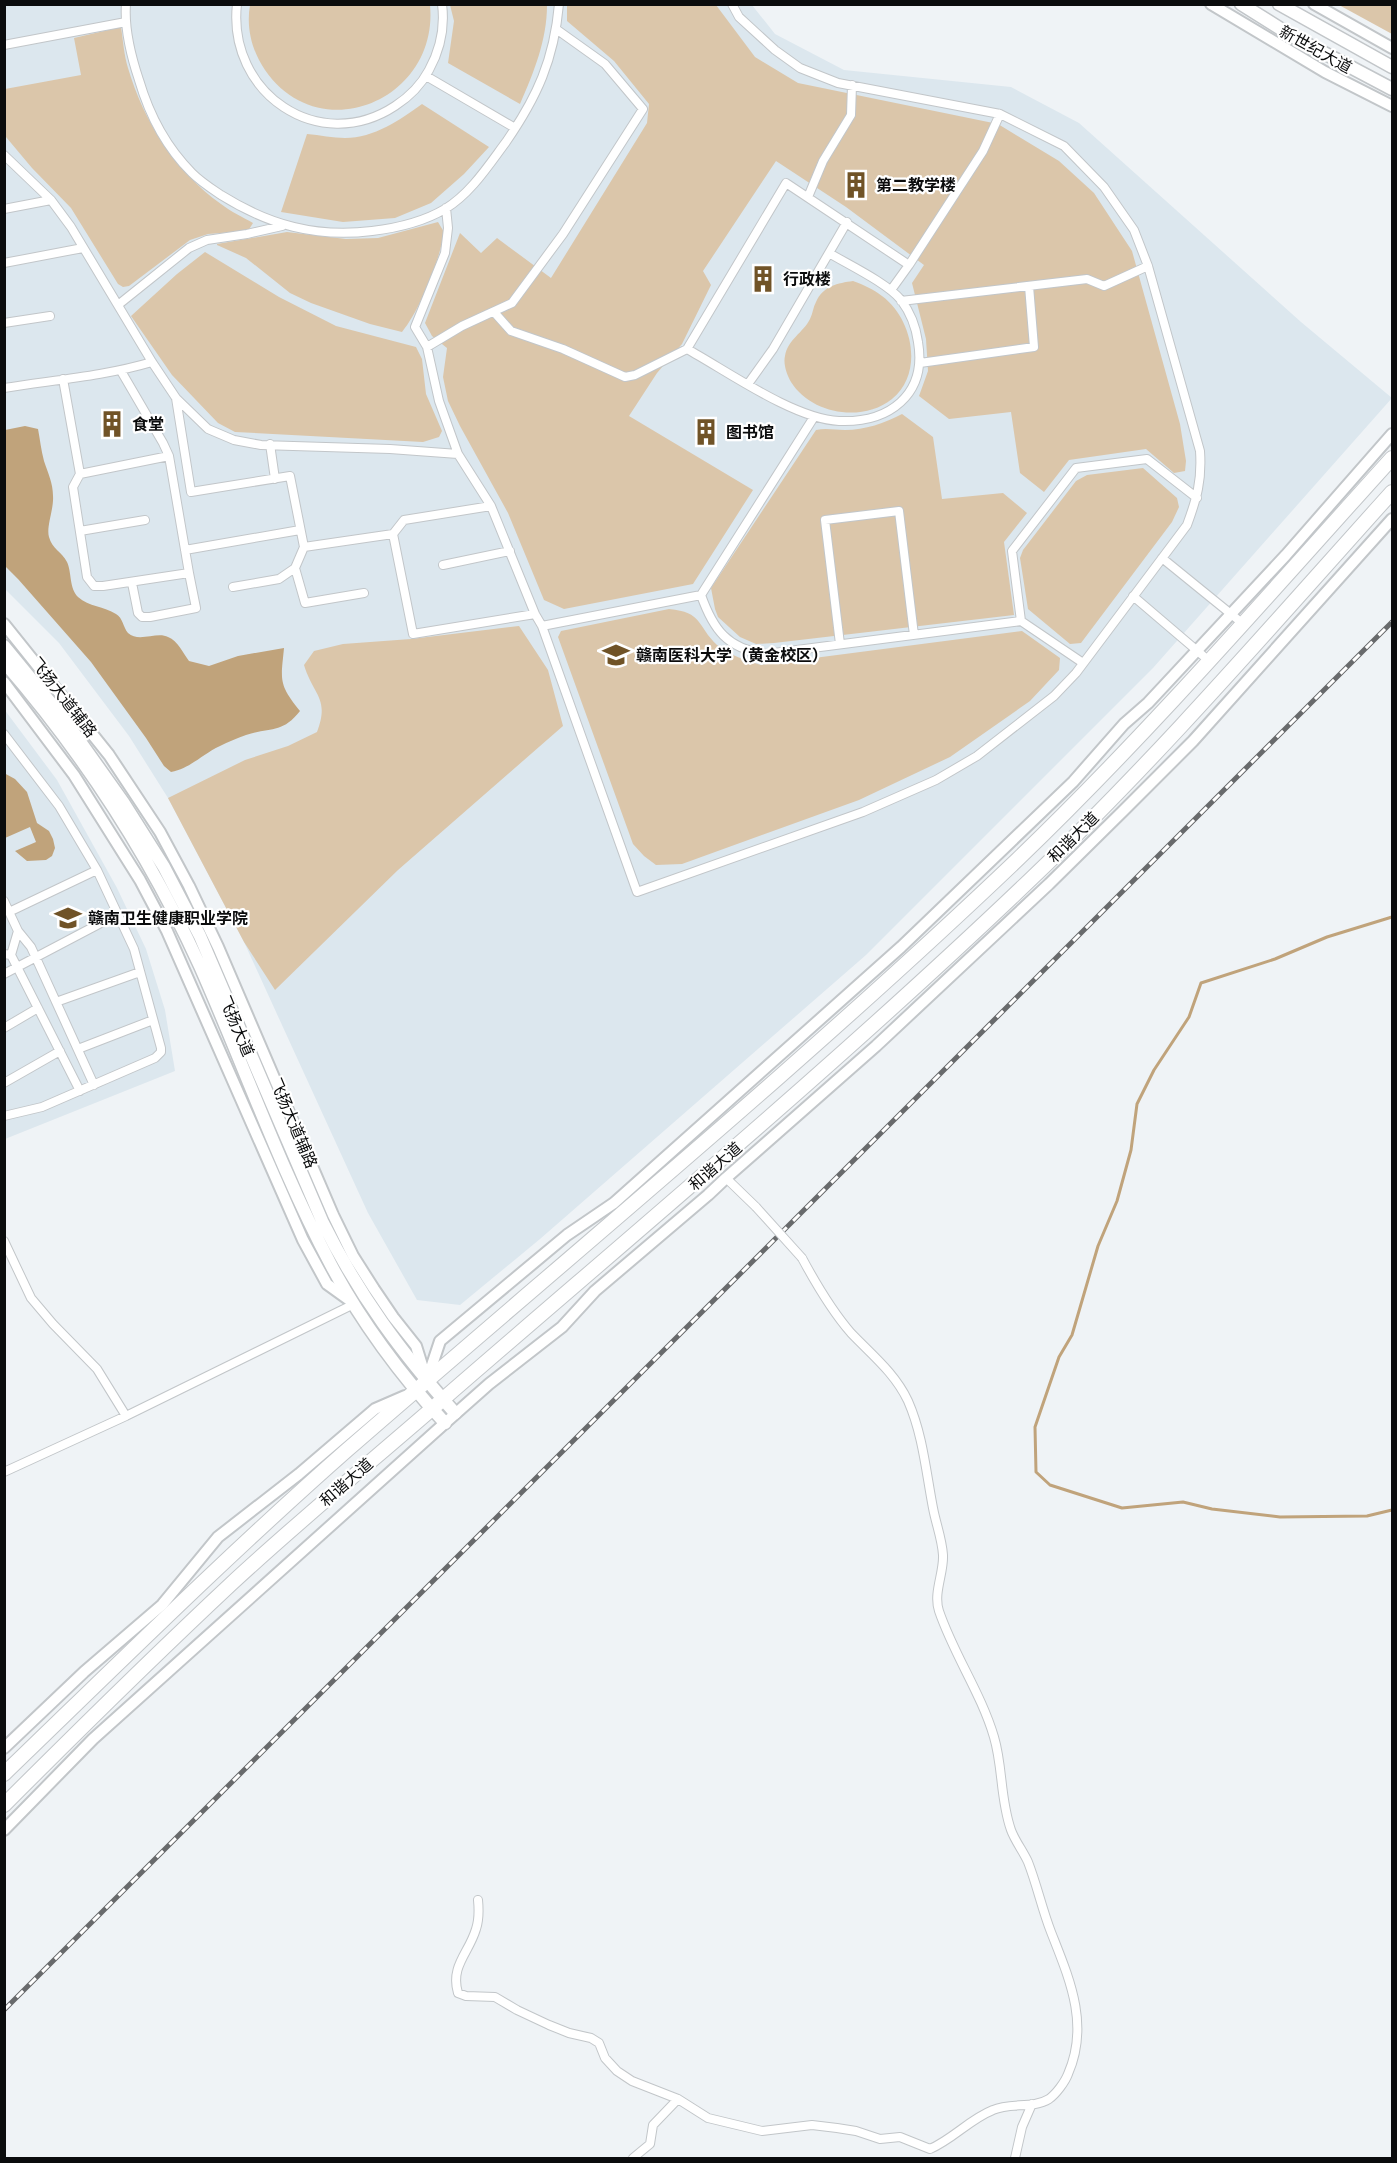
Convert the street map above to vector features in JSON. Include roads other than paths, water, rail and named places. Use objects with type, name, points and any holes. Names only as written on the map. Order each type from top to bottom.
[{"type":"highway","name":"和谐大道","points":[[4,1774],[220,1567],[344,1453],[848,1018],[1021,856],[1125,751],[1208,660],[1237,618],[1392,458]]},
{"type":"highway","name":"和谐大道","points":[[4,1805],[234,1581],[714,1167],[866,1032],[1033,877],[1152,758],[1392,492]]},
{"type":"main road","name":"新世纪大道","points":[[1241,4],[1293,36],[1392,89]]},
{"type":"main road","name":"新世纪大道","points":[[1279,4],[1392,67]]},
{"type":"main road","name":"飞扬大道","points":[[4,646],[64,719],[123,802],[164,867],[200,936],[318,1213],[343,1263],[422,1386],[432,1409],[445,1423]]},
{"type":"main road","name":"飞扬大道","points":[[4,662],[57,726],[127,829],[153,872],[200,966],[242,1071],[310,1226],[332,1268],[354,1304],[422,1386],[443,1400],[455,1413]]},
{"type":"street","points":[[126,4],[128,40],[146,102],[166,139],[193,174],[243,209],[283,225],[347,234],[389,229],[423,220],[446,208],[480,177],[527,112],[545,71],[556,29],[559,4]]},
{"type":"street","points":[[237,4],[235,22],[239,48],[249,73],[266,94],[287,110],[311,120],[336,123],[361,121],[385,112],[407,99],[426,76],[436,57],[442,33],[442,4]]},
{"type":"street","points":[[446,208],[448,228],[445,253],[415,327],[427,347],[440,401],[458,454],[491,506],[542,626],[637,892],[863,812],[936,780],[977,756],[1054,696],[1083,663],[1187,525],[1197,498],[1202,475],[1200,451],[1149,266],[1134,230],[1104,187],[1064,146],[1000,114],[838,83],[800,69],[740,18],[732,4]]},
{"type":"street","points":[[1211,4],[1325,72],[1392,106]]},
{"type":"street","points":[[1313,5],[1392,48]]},
{"type":"street","points":[[4,45],[126,22]]},
{"type":"street","points":[[427,347],[462,326],[512,303],[534,276],[643,109],[605,64],[556,29]]},
{"type":"street","points":[[1293,36],[1325,72]]},
{"type":"street","points":[[426,76],[515,128]]},
{"type":"street","points":[[808,197],[823,161],[851,115],[852,85]]},
{"type":"street","points":[[891,290],[982,151],[1000,114]]},
{"type":"street","points":[[4,155],[51,200],[71,227],[176,398],[208,429],[234,440],[270,444],[458,454]]},
{"type":"street","points":[[494,312],[511,331],[563,349],[625,377],[645,371],[687,348],[786,183],[909,265]]},
{"type":"street","points":[[4,209],[51,200]]},
{"type":"street","points":[[748,384],[773,349],[847,222]]},
{"type":"street","points":[[118,305],[189,248],[207,240],[247,234],[283,225]]},
{"type":"street","points":[[4,263],[83,248]]},
{"type":"street","points":[[687,348],[777,400],[814,417],[838,421],[854,420],[871,417],[892,409],[911,391],[917,380],[920,363],[918,339],[913,320],[891,290],[829,253]]},
{"type":"street","points":[[901,301],[1087,279],[1104,286],[1149,266]]},
{"type":"street","points":[[920,363],[1034,347],[1029,286]]},
{"type":"street","points":[[4,323],[50,316]]},
{"type":"street","points":[[4,388],[121,372],[152,362]]},
{"type":"street","points":[[121,372],[169,456],[196,608],[142,617],[138,613],[132,583]]},
{"type":"street","points":[[63,379],[81,474],[73,487],[87,577],[94,586],[132,583],[189,573]]},
{"type":"street","points":[[176,398],[191,492],[290,476],[304,547],[295,568],[279,579],[233,588]]},
{"type":"street","points":[[542,626],[701,595],[814,417]]},
{"type":"street","points":[[416,1346],[440,1341],[567,1235],[614,1203],[901,947],[1073,782],[1124,724],[1149,703],[1197,650],[1237,618],[1286,555],[1392,434]]},
{"type":"street","points":[[270,444],[275,479]]},
{"type":"street","points":[[81,474],[169,456]]},
{"type":"street","points":[[1021,621],[1012,551],[1076,468],[1147,459],[1197,498]]},
{"type":"street","points":[[304,547],[393,534],[404,520],[491,506]]},
{"type":"street","points":[[840,644],[825,520],[836,518],[899,511],[914,635]]},
{"type":"street","points":[[80,531],[145,519]]},
{"type":"street","points":[[4,1830],[93,1739],[455,1413],[562,1327],[595,1291],[708,1195],[876,1046],[1049,884],[1193,741],[1392,519]]},
{"type":"street","points":[[185,550],[300,530]]},
{"type":"street","points":[[393,534],[413,634],[535,614]]},
{"type":"street","points":[[443,565],[510,551]]},
{"type":"street","points":[[1162,558],[1237,618]]},
{"type":"street","points":[[295,568],[304,603],[364,593]]},
{"type":"street","points":[[701,595],[712,622],[723,635],[740,648],[766,654],[1021,621],[1083,663]]},
{"type":"street","points":[[1134,596],[1208,660]]},
{"type":"street","name":"飞扬大道辅路","points":[[4,624],[109,755],[160,831],[218,947],[333,1215],[358,1264],[393,1317],[416,1346],[422,1386]]},
{"type":"street","points":[[4,682],[74,775],[135,871],[167,931],[303,1240],[327,1284],[354,1304],[126,1416],[4,1472]]},
{"type":"street","points":[[4,734],[59,806],[97,870],[134,949],[161,1048],[155,1058],[94,1085],[42,1107],[4,1116]]},
{"type":"street","points":[[109,755],[123,802]]},
{"type":"street","points":[[127,829],[135,871]]},
{"type":"street","points":[[164,867],[189,886]]},
{"type":"street","points":[[9,912],[97,870]]},
{"type":"street","points":[[4,901],[18,931],[36,957],[94,1085]]},
{"type":"street","points":[[4,974],[118,914]]},
{"type":"street","points":[[18,931],[8,955],[17,967],[80,1091]]},
{"type":"street","points":[[167,931],[200,966]]},
{"type":"street","points":[[218,947],[223,992]]},
{"type":"street","points":[[56,1002],[140,972]]},
{"type":"street","points":[[4,1028],[38,1008]]},
{"type":"street","points":[[78,1049],[153,1020]]},
{"type":"street","points":[[4,1083],[60,1051]]},
{"type":"street","points":[[478,1900],[477,1928],[457,1970],[455,1982],[458,1993],[466,1996],[495,1997],[549,2025],[591,2038],[599,2043],[605,2058],[617,2071],[632,2081],[678,2099],[708,2118],[740,2127],[762,2131],[812,2125],[856,2131],[880,2139],[900,2137],[930,2149],[943,2143],[990,2111],[1002,2106],[1032,2104],[1049,2098],[1067,2077],[1073,2061],[1078,2025],[1072,1987],[1050,1931],[1027,1859],[1012,1832],[1002,1796],[997,1750],[988,1720],[938,1609],[938,1588],[944,1568],[943,1550],[933,1512],[918,1427],[907,1398],[882,1364],[851,1332],[826,1300],[802,1258],[726,1178]]},
{"type":"street","points":[[4,1241],[31,1298],[97,1369],[126,1416]]},
{"type":"street","points":[[4,1748],[84,1672],[162,1605],[218,1537],[299,1474],[375,1409],[422,1386],[440,1341]]},
{"type":"street","points":[[633,2158],[650,2144],[653,2125],[678,2099]]},
{"type":"street","points":[[1015,2158],[1022,2127],[1032,2104]]},
{"type":"waterway","points":[[1392,917],[1327,937],[1275,959],[1201,983],[1189,1017],[1154,1070],[1137,1104],[1131,1150],[1117,1201],[1098,1246],[1072,1335],[1059,1357],[1035,1427],[1036,1472],[1050,1485],[1122,1508],[1183,1502],[1212,1509],[1280,1517],[1367,1516],[1392,1510]]},
{"type":"railway","points":[[4,2010],[1392,622]]},
{"type":"place","name":"第二教学楼","points":[[856,185]]},
{"type":"place","name":"行政楼","points":[[763,279]]},
{"type":"place","name":"食堂","points":[[112,424]]},
{"type":"place","name":"图书馆","points":[[706,432]]},
{"type":"place","name":"赣南医科大学（黄金校区）","points":[[616,655]]},
{"type":"place","name":"赣南卫生健康职业学院","points":[[68,918]]}]
